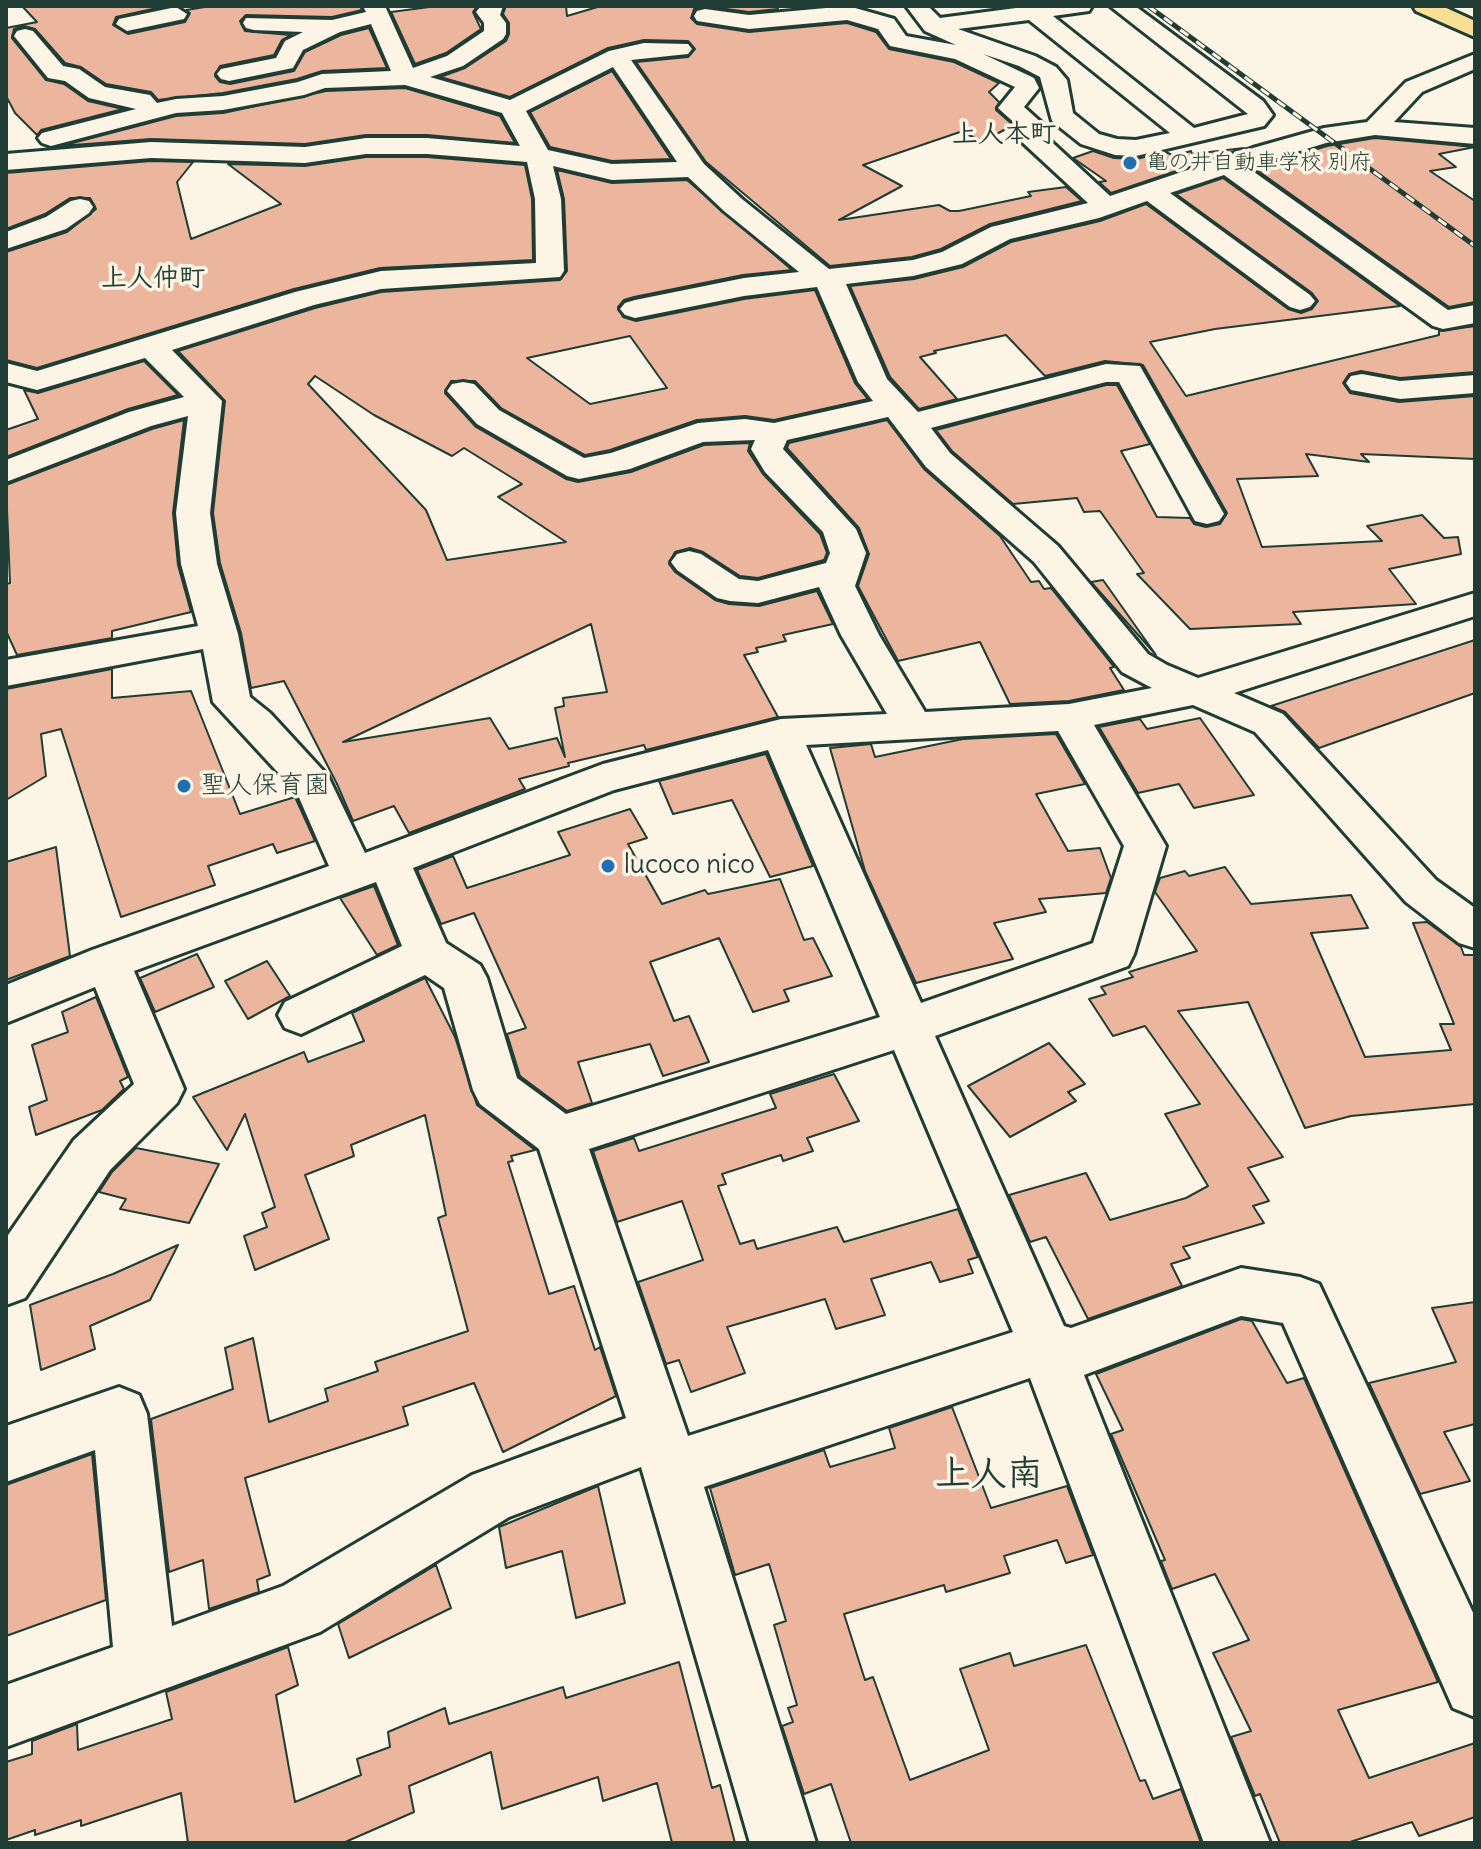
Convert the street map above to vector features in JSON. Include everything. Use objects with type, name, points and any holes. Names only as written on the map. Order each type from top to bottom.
[{"type":"highway","points":[[1424,6],[1475,30]]},
{"type":"highway","points":[[1461,6],[1475,13]]},
{"type":"street","points":[[6,150],[176,106],[223,103],[304,88],[322,81],[406,78],[455,61],[495,34],[495,23],[487,12],[493,10],[492,6]]},
{"type":"street","points":[[825,6],[877,14],[912,26],[1025,19],[1107,9],[1165,39]]},
{"type":"street","points":[[917,6],[922,15],[962,24],[1149,85]]},
{"type":"street","points":[[1107,9],[1077,21],[1149,85],[1222,165],[1443,320],[1475,314]]},
{"type":"street","points":[[176,106],[200,80],[285,63],[293,46],[332,27],[377,11],[406,78]]},
{"type":"street","points":[[406,78],[512,108],[650,44],[692,28],[703,11],[749,22],[848,13],[886,24],[898,41],[961,53],[1026,83],[1027,88],[1010,108],[1032,125],[1030,136],[1106,206]]},
{"type":"street","points":[[127,24],[184,17]]},
{"type":"street","points":[[1025,19],[1149,85]]},
{"type":"street","points":[[254,23],[332,27]]},
{"type":"street","points":[[962,24],[967,43],[1027,61],[1048,72],[1055,80],[1061,116],[1090,139],[1113,141]]},
{"type":"street","points":[[25,36],[56,73],[71,74],[98,93],[141,100],[151,111]]},
{"type":"street","points":[[1149,85],[1141,46],[1165,39]]},
{"type":"street","points":[[1113,141],[1149,85],[1165,39]]},
{"type":"street","points":[[631,53],[680,49]]},
{"type":"street","points":[[631,53],[662,118],[695,169],[733,205],[833,286],[873,382],[938,460],[1046,554],[1135,663],[1269,723],[1421,891],[1475,931]]},
{"type":"street","points":[[1375,128],[1414,87],[1475,61]]},
{"type":"street","points":[[1056,89],[1092,114],[1113,141]]},
{"type":"street","points":[[6,372],[37,381],[305,298],[381,280],[550,271],[548,199],[538,155],[512,108]]},
{"type":"street","points":[[635,309],[744,287],[913,268],[952,258],[1001,233],[1106,206],[1222,165],[1324,136],[1375,128],[1475,136]]},
{"type":"street","points":[[6,162],[151,150],[305,155],[366,146],[427,146],[538,155],[612,172],[695,169]]},
{"type":"street","points":[[1150,191],[1300,301]]},
{"type":"street","points":[[6,241],[56,223],[80,207]]},
{"type":"street","points":[[151,347],[206,401]]},
{"type":"street","points":[[463,391],[488,417],[579,469],[618,462],[698,433],[745,429],[774,433],[902,415],[1106,373],[1166,375]]},
{"type":"street","points":[[1129,373],[1207,514]]},
{"type":"street","points":[[1362,383],[1400,390],[1475,384]]},
{"type":"street","points":[[6,472],[140,419],[206,401]]},
{"type":"street","points":[[206,401],[193,513],[199,564],[219,634],[232,702],[256,722],[314,786],[428,954],[464,978],[497,1090],[560,1137],[665,1452],[783,1843]]},
{"type":"street","points":[[774,433],[767,449],[777,465],[839,529],[848,553],[837,586],[860,635],[913,725]]},
{"type":"street","points":[[689,562],[730,590],[758,592],[840,570]]},
{"type":"street","points":[[6,1005],[108,962],[257,911],[603,778],[781,733],[1069,717],[1195,692],[1475,604]]},
{"type":"street","points":[[6,673],[219,634]]},
{"type":"street","points":[[560,1137],[907,1027],[1112,954],[1145,846],[1069,717]]},
{"type":"street","points":[[781,733],[1046,1347],[1237,1843]]},
{"type":"street","points":[[301,1015],[428,954]]},
{"type":"street","points":[[6,1281],[92,1155],[160,1089],[108,962]]},
{"type":"street","points":[[6,1716],[299,1611],[492,1495],[665,1452],[1046,1347],[1071,1354],[1241,1292],[1300,1301],[1475,1686]]},
{"type":"street","points":[[6,1454],[119,1414],[146,1666]]},
{"type":"building","points":[[22,6],[166,6],[116,17],[113,25],[128,34],[185,22],[190,13],[186,10],[211,6],[360,6],[362,10],[332,17],[246,15],[240,21],[245,31],[291,35],[282,40],[274,55],[220,66],[215,76],[220,82],[230,84],[294,71],[305,52],[341,35],[369,28],[387,68],[322,71],[223,93],[158,100],[151,92],[106,84],[81,67],[65,63],[35,29],[24,26],[14,29],[12,38],[46,80],[64,84],[88,101],[123,109],[41,130],[37,135],[15,113],[6,96],[6,28],[37,22]]},
{"type":"building","points":[[437,6],[477,6],[473,12],[481,29],[446,53],[415,64],[391,12]]},
{"type":"building","points":[[506,6],[566,6],[567,16],[601,6],[704,6],[694,9],[691,18],[697,24],[749,32],[847,23],[876,32],[889,49],[954,62],[999,83],[989,92],[999,102],[996,110],[1013,125],[984,141],[960,132],[863,165],[902,186],[839,220],[939,205],[950,211],[959,211],[1031,196],[1028,192],[1066,187],[1082,201],[990,224],[941,249],[912,257],[830,266],[706,162],[636,62],[688,57],[695,49],[688,41],[644,40],[608,48],[510,97],[440,77],[465,68],[506,41],[509,23],[503,14]]},
{"type":"building","points":[[704,6],[778,6],[778,9],[749,12]]},
{"type":"building","points":[[612,71],[671,159],[612,161],[550,147],[530,112]]},
{"type":"building","points":[[405,88],[500,116],[515,143],[427,135],[366,135],[305,144],[151,139],[61,146],[176,116],[223,113],[326,91]]},
{"type":"building","points":[[1375,138],[1475,147],[1439,154],[1456,167],[1430,171],[1475,201],[1475,302],[1449,307],[1254,168],[1327,146]]},
{"type":"building","name":"亀の井自動車学校 別府","points":[[1244,148],[1111,193],[1099,182],[1106,181],[1073,158],[1093,151],[1114,158],[1136,159],[1166,152],[1174,156],[1191,151],[1192,154]]},
{"type":"building","points":[[366,157],[427,157],[525,165],[532,199],[533,260],[380,268],[294,289],[37,368],[6,360],[6,252],[67,232],[96,209],[90,198],[70,198],[45,214],[6,229],[6,173],[151,161],[193,162],[177,182],[191,239],[281,204],[228,164],[305,166]]},
{"type":"building","points":[[557,170],[612,183],[687,180],[792,270],[743,275],[634,297],[624,300],[618,307],[623,317],[636,321],[744,299],[815,290],[855,383],[868,399],[774,420],[745,416],[697,420],[610,450],[585,455],[501,408],[475,381],[451,381],[445,393],[476,427],[566,479],[578,482],[631,472],[704,445],[750,443],[748,451],[763,474],[820,534],[827,553],[824,560],[758,578],[740,576],[703,552],[690,548],[675,552],[669,564],[675,572],[715,600],[729,604],[759,606],[817,591],[833,624],[783,635],[786,641],[756,648],[758,652],[744,655],[778,717],[646,750],[644,745],[568,763],[569,766],[519,779],[525,789],[409,833],[394,806],[353,821],[284,681],[251,688],[241,633],[220,563],[213,513],[225,401],[178,351],[315,308],[381,292],[560,280],[567,271],[564,199]],"holes":[[[630,336],[667,388],[590,404],[527,358]],[[315,376],[374,415],[452,456],[464,448],[522,484],[498,497],[566,542],[447,560],[426,510],[308,384]],[[591,624],[607,692],[563,698],[564,706],[555,708],[565,757],[557,738],[509,749],[490,718],[343,742]]]},
{"type":"building","points":[[1223,178],[1400,306],[1215,329],[1150,342],[1186,396],[1439,335],[1439,331],[1475,326],[1475,372],[1400,378],[1361,371],[1349,374],[1343,383],[1350,393],[1399,402],[1475,396],[1475,459],[1361,454],[1369,462],[1306,454],[1318,476],[1237,479],[1262,547],[1382,541],[1367,526],[1422,515],[1444,538],[1458,537],[1461,554],[1389,569],[1416,604],[1293,612],[1301,624],[1190,629],[1137,574],[1144,573],[1100,511],[1084,512],[1077,498],[1013,504],[952,451],[936,430],[1106,385],[1117,385],[1150,444],[1121,451],[1157,517],[1190,518],[1194,524],[1206,527],[1220,524],[1227,513],[1143,365],[1105,361],[1045,376],[1006,335],[920,357],[957,399],[919,409],[890,377],[850,286],[914,279],[963,267],[1011,242],[1100,221],[1146,204],[1288,309],[1301,313],[1312,309],[1318,301],[1312,293],[1176,194]]},
{"type":"building","points":[[144,361],[178,395],[128,409],[6,457],[6,430],[38,419],[24,390],[38,393]]},
{"type":"building","points":[[184,420],[173,513],[178,565],[191,612],[112,631],[112,638],[17,655],[6,631],[6,584],[10,583],[6,485],[152,429]]},
{"type":"building","points":[[887,420],[924,469],[1000,536],[1031,582],[1039,581],[1044,589],[1051,588],[1114,667],[1110,668],[1124,690],[1069,701],[1010,704],[980,642],[898,661],[858,586],[869,554],[859,528],[787,448],[789,443]]},
{"type":"building","points":[[1103,580],[1156,655],[1091,582]]},
{"type":"building","points":[[1475,640],[1475,693],[1319,748],[1285,712],[1271,706]]},
{"type":"building","points":[[112,669],[112,698],[191,691],[240,814],[295,797],[315,841],[277,853],[273,844],[208,866],[215,885],[121,917],[61,729],[41,734],[46,776],[6,800],[6,689]]},
{"type":"building","points":[[1200,718],[1254,795],[1194,808],[1179,784],[1138,793],[1099,727],[1140,719],[1147,729]]},
{"type":"building","points":[[1056,734],[1085,784],[1036,794],[1068,851],[1100,848],[1111,878],[1106,893],[1039,899],[1046,912],[994,923],[1013,959],[916,983],[865,871],[830,748],[871,744],[875,757],[963,739]]},
{"type":"building","points":[[766,754],[813,866],[770,877],[732,800],[673,814],[659,781]]},
{"type":"building","points":[[630,809],[647,838],[628,844],[662,904],[705,890],[708,894],[780,879],[804,940],[813,938],[832,976],[784,990],[789,1001],[753,1012],[719,938],[650,962],[674,1021],[689,1016],[709,1062],[663,1076],[650,1044],[578,1062],[592,1103],[567,1111],[520,1076],[507,1034],[526,1028],[474,913],[441,924],[417,870],[453,856],[467,888],[570,855],[558,832]]},
{"type":"building","points":[[56,847],[70,956],[6,980],[6,862]]},
{"type":"building","points":[[1225,867],[1251,904],[1351,895],[1368,928],[1311,933],[1365,1057],[1451,1050],[1440,1024],[1454,1024],[1413,923],[1427,922],[1461,947],[1464,955],[1475,955],[1475,1104],[1351,1116],[1305,1128],[1248,1002],[1178,1011],[1283,1157],[1248,1168],[1269,1201],[1253,1206],[1264,1223],[1183,1247],[1190,1258],[1171,1264],[1182,1286],[1088,1319],[1046,1237],[1030,1242],[1009,1195],[1086,1173],[1110,1220],[1186,1198],[1208,1186],[1165,1114],[1200,1104],[1145,1026],[1113,1036],[1089,999],[1106,994],[1101,987],[1133,977],[1129,972],[1197,951],[1155,892],[1160,878],[1185,871],[1189,876]]},
{"type":"building","points":[[374,886],[398,945],[377,955],[340,898]]},
{"type":"building","points":[[197,954],[214,987],[155,1012],[140,978]]},
{"type":"building","points":[[267,961],[290,996],[248,1019],[225,981]]},
{"type":"building","points":[[425,978],[455,1037],[477,1105],[535,1150],[511,1156],[513,1161],[508,1162],[549,1294],[574,1286],[595,1350],[600,1347],[616,1396],[503,1452],[474,1383],[403,1407],[408,1425],[245,1478],[270,1575],[257,1580],[259,1592],[209,1609],[203,1560],[169,1572],[151,1419],[233,1389],[225,1348],[253,1338],[269,1422],[328,1401],[325,1389],[378,1371],[375,1362],[468,1331],[438,1218],[446,1215],[425,1115],[351,1145],[354,1156],[305,1175],[329,1239],[255,1270],[244,1236],[267,1227],[262,1213],[275,1207],[245,1114],[227,1150],[193,1097],[304,1052],[308,1062],[364,1041],[352,1013]]},
{"type":"building","points":[[96,997],[128,1077],[120,1081],[124,1089],[102,1110],[36,1135],[29,1107],[47,1100],[32,1045],[68,1032],[62,1012]]},
{"type":"building","points":[[1049,1043],[1085,1084],[1068,1092],[1076,1101],[1010,1137],[968,1086]]},
{"type":"building","points":[[834,1074],[859,1121],[807,1138],[813,1151],[783,1161],[781,1155],[722,1174],[726,1184],[718,1186],[740,1244],[754,1240],[757,1249],[837,1227],[844,1242],[958,1209],[978,1257],[968,1260],[973,1273],[940,1282],[931,1262],[871,1279],[885,1315],[836,1329],[825,1299],[727,1327],[745,1373],[691,1392],[679,1360],[666,1364],[638,1282],[703,1260],[682,1201],[617,1222],[593,1151],[634,1138],[639,1151],[776,1108],[770,1094]]},
{"type":"building","points":[[136,1148],[219,1164],[189,1223],[120,1209],[126,1199],[99,1192],[112,1172]]},
{"type":"building","points":[[178,1245],[150,1300],[90,1326],[95,1349],[41,1370],[30,1305],[113,1274]]},
{"type":"building","points":[[1475,1302],[1475,1424],[1444,1432],[1470,1481],[1420,1494],[1369,1383],[1456,1362],[1432,1308]]},
{"type":"building","points":[[1241,1319],[1252,1321],[1287,1383],[1304,1378],[1438,1682],[1338,1710],[1369,1778],[1475,1743],[1475,1817],[1419,1836],[1412,1822],[1347,1843],[1280,1843],[1260,1794],[1255,1796],[1231,1737],[1251,1731],[1213,1653],[1249,1640],[1215,1574],[1172,1589],[1161,1561],[1165,1560],[1111,1434],[1123,1430],[1096,1374]]},
{"type":"building","points":[[952,1407],[991,1508],[1067,1486],[1093,1555],[1066,1563],[1057,1540],[1004,1556],[1010,1573],[946,1592],[944,1585],[844,1614],[865,1680],[873,1677],[910,1780],[989,1750],[960,1669],[1010,1653],[1014,1666],[1086,1645],[1140,1781],[1145,1780],[1153,1799],[1181,1789],[1201,1843],[851,1843],[831,1784],[804,1794],[782,1726],[793,1722],[788,1708],[797,1705],[774,1625],[786,1621],[769,1564],[735,1575],[710,1488],[824,1450],[830,1467],[895,1448],[889,1428]]},
{"type":"building","points":[[92,1454],[106,1600],[6,1636],[6,1485]]},
{"type":"building","points":[[598,1486],[625,1603],[576,1618],[562,1551],[506,1568],[499,1527]]},
{"type":"building","points":[[436,1565],[451,1608],[349,1658],[338,1624]]},
{"type":"building","points":[[288,1647],[298,1685],[276,1695],[295,1802],[361,1775],[357,1759],[390,1747],[388,1732],[445,1708],[449,1724],[563,1687],[566,1698],[679,1662],[712,1788],[720,1785],[735,1843],[672,1843],[657,1783],[603,1801],[598,1777],[502,1809],[491,1752],[409,1786],[414,1812],[343,1843],[188,1843],[181,1793],[81,1826],[81,1820],[35,1835],[35,1830],[6,1840],[6,1762],[32,1754],[32,1741],[77,1724],[78,1750],[172,1719],[166,1692]]},
{"type":"railway","points":[[1148,6],[1475,246]]},
{"type":"place","name":"亀の井自動車学校 別府","points":[[1130,163]]},
{"type":"place","name":"聖人保育園","points":[[184,786]]},
{"type":"place","name":"lucoco nico","points":[[608,866]]},
{"type":"district","name":"上人本町","points":[[1004,135]]},
{"type":"district","name":"上人仲町","points":[[153,279]]},
{"type":"district","name":"上人南","points":[[989,1475]]}]
